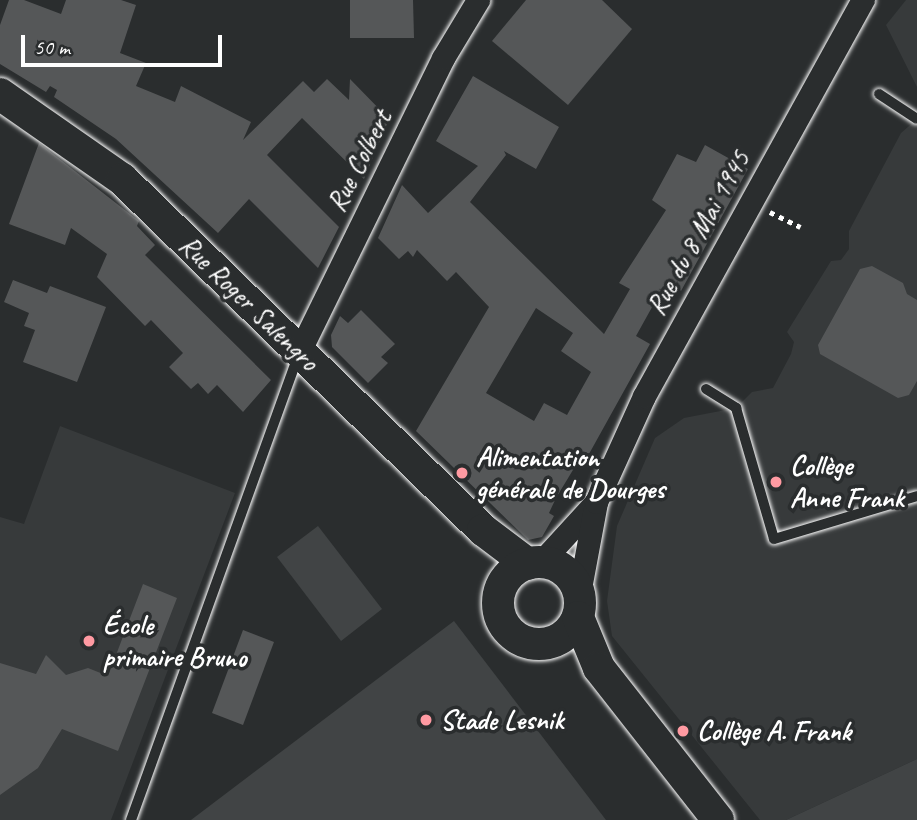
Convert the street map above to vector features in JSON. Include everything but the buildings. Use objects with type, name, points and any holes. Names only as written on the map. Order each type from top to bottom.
[{"type":"street","name":"Rue Colbert","points":[[299,352],[443,58],[478,0]]},
{"type":"street","name":"Rue du 8 Mai 1945","points":[[578,606],[596,502],[686,313],[863,0]]},
{"type":"street","name":"Rue Roger Salengro","points":[[0,94],[122,179],[483,530],[535,563]]},
{"type":"street","name":"Rue du 8 Mai 1945","points":[[535,563],[596,502]]},
{"type":"street","points":[[483,530],[500,590]]},
{"type":"street","points":[[599,668],[543,644],[529,644],[506,629],[498,603],[500,590],[511,573],[535,563],[566,572],[599,668],[718,820]]},
{"type":"street","points":[[543,644],[569,631],[578,606]]},
{"type":"lane","points":[[879,94],[917,119]]},
{"type":"lane","points":[[131,820],[299,352]]},
{"type":"lane","points":[[706,389],[736,408],[774,539],[917,496]]},
{"type":"shaded area","points":[[906,0],[917,0],[917,87],[886,25]]},
{"type":"shaded area","name":"Collège Anne Frank","points":[[917,113],[917,759],[786,820],[760,820],[612,636],[607,601],[617,526],[655,438],[684,418],[736,408],[752,392],[773,388],[791,354],[794,342],[787,332],[831,261],[841,260],[849,249],[849,231],[901,133],[916,120]]},
{"type":"shaded area","name":"École primaire Bruno","points":[[60,426],[235,493],[111,820],[0,820],[0,517],[24,524]]},
{"type":"shaded area","points":[[318,526],[382,609],[341,641],[277,557]]},
{"type":"shaded area","name":"Stade Lesnik","points":[[454,621],[606,820],[191,820]]},
{"type":"shaded area","points":[[917,759],[917,820],[786,820]]},
{"type":"place","name":"Alimentation générale de Dourges","points":[[462,473]]},
{"type":"place","name":"Collège Anne Frank","points":[[776,482]]},
{"type":"place","name":"École primaire Bruno","points":[[89,641]]},
{"type":"place","name":"Stade Lesnik","points":[[426,720]]},
{"type":"place","name":"Collège A. Frank","points":[[683,731]]}]
